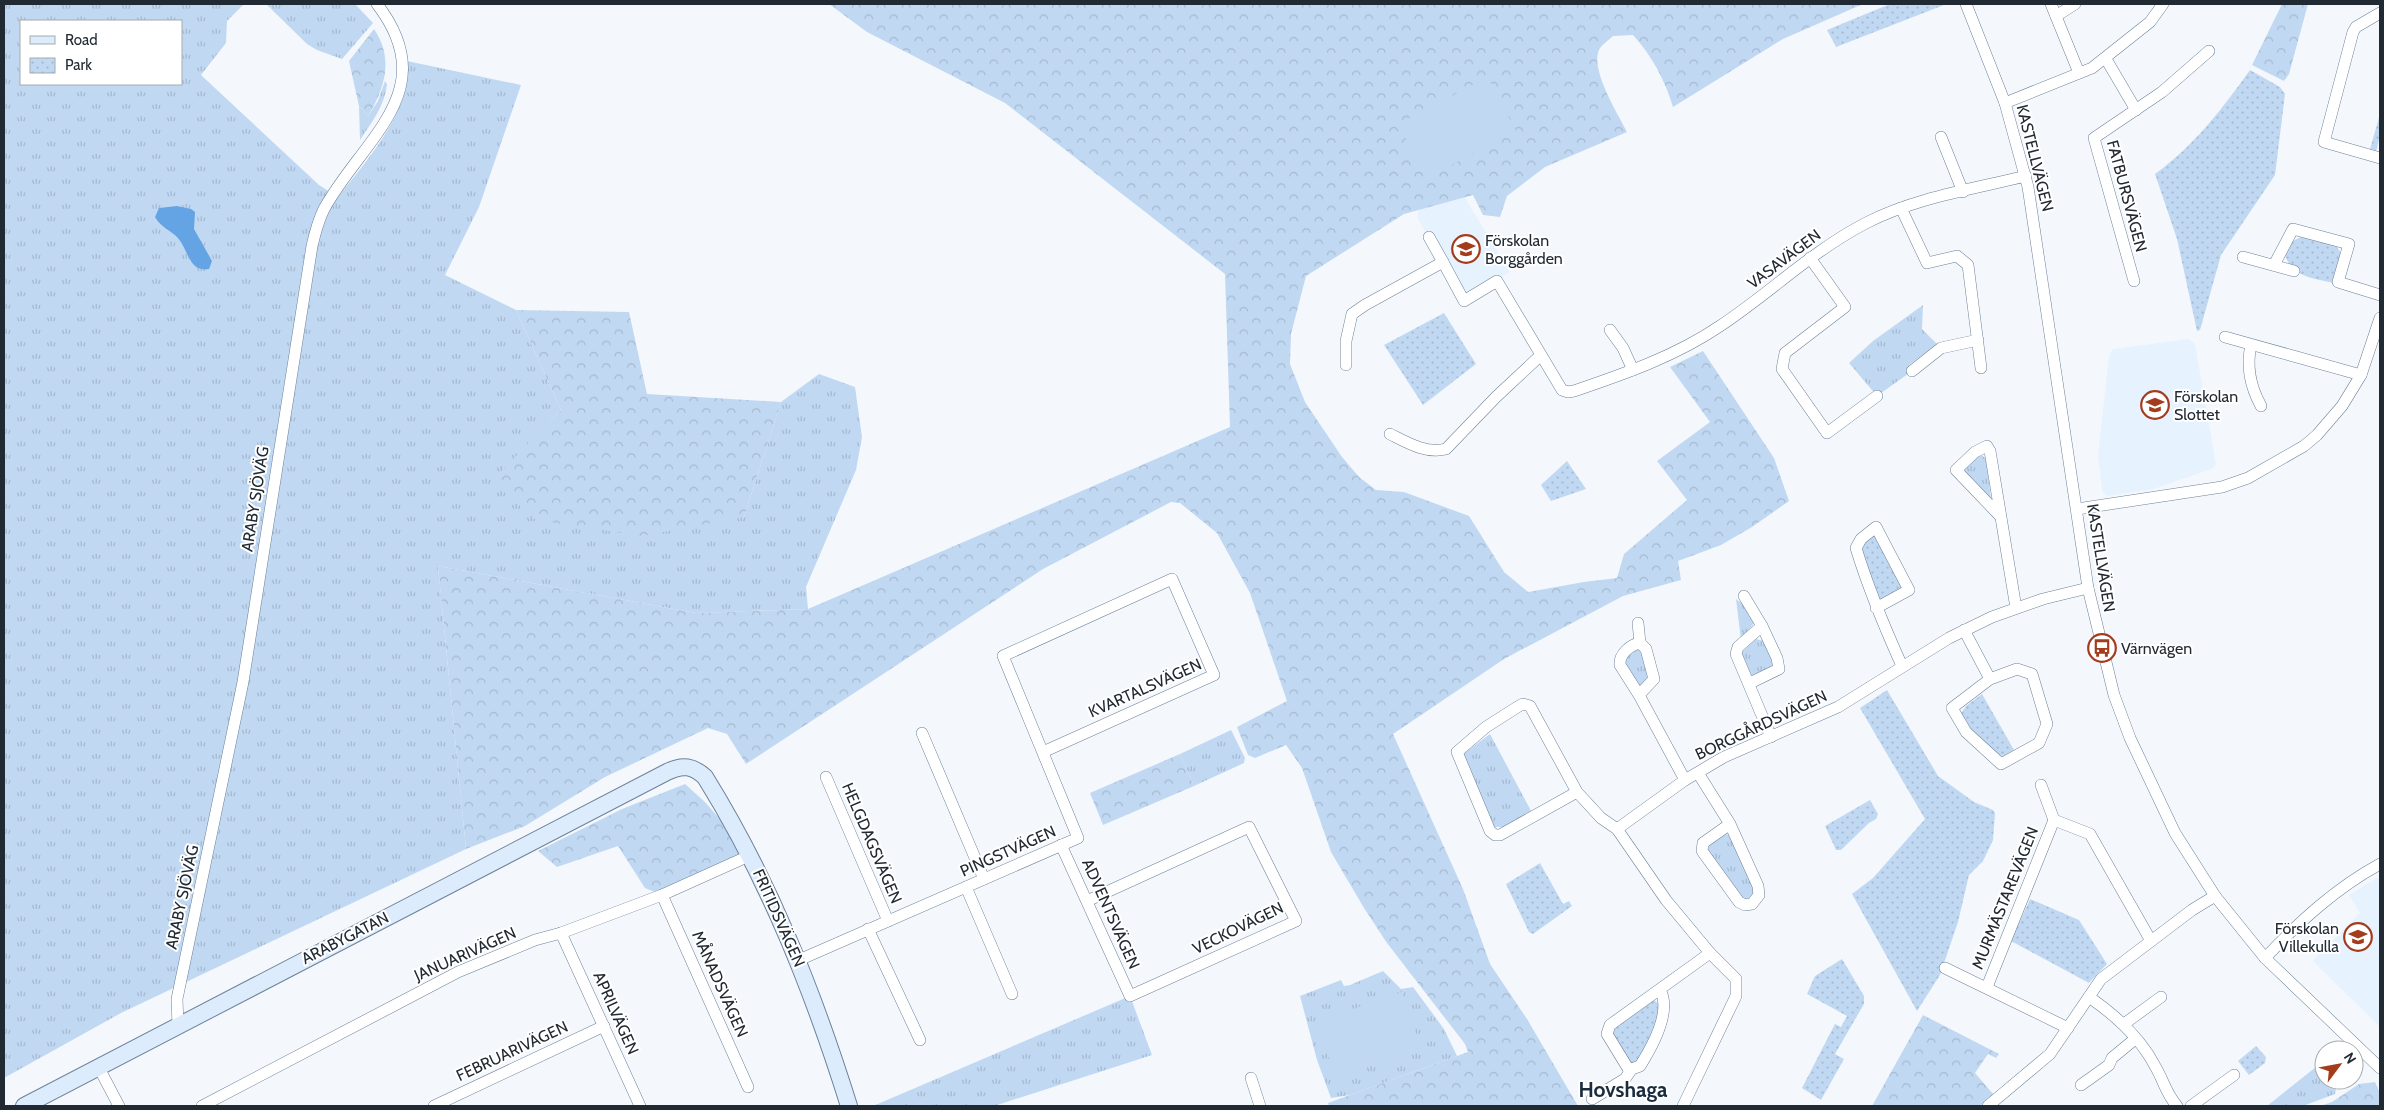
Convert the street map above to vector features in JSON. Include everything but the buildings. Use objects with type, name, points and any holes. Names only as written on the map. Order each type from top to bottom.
[{"type":"street","name":"ARABY SJÖVÄG","points":[[178,1025],[177,999],[243,682],[312,246],[324,210],[383,126],[402,85],[403,70],[400,44],[390,23],[377,4]]},
{"type":"street","name":"KASTELLVÄGEN","points":[[1966,4],[2005,103],[2026,176],[2088,588],[2114,695],[2130,738],[2175,833],[2215,896],[2265,958],[2380,1068]]},
{"type":"street","points":[[2051,4],[2080,72]]},
{"type":"street","points":[[2056,16],[2075,4]]},
{"type":"street","points":[[2005,103],[2080,72],[2106,59],[2150,22],[2164,4]]},
{"type":"street","points":[[2380,13],[2356,27],[2353,32],[2324,142],[2380,158]]},
{"type":"street","name":"FATBURSVÄGEN","points":[[2134,281],[2094,138],[2162,92],[2209,52]]},
{"type":"street","points":[[2106,59],[2136,110]]},
{"type":"street","points":[[1941,137],[1963,192]]},
{"type":"street","name":"VASAVÄGEN","points":[[1443,262],[1464,301],[1497,281],[1541,356],[1565,392],[1632,370],[1704,337],[1755,301],[1810,258],[1867,222],[1901,208],[2026,176]]},
{"type":"street","points":[[1901,208],[1927,263],[1957,256],[1968,265],[1981,368]]},
{"type":"street","points":[[2274,265],[2293,229],[2349,244],[2338,282],[2380,295]]},
{"type":"street","points":[[1346,365],[1346,341],[1352,314],[1443,262],[1428,237]]},
{"type":"street","points":[[2243,257],[2294,271]]},
{"type":"street","points":[[1810,258],[1845,307],[1785,353],[1782,369],[1827,433],[1877,396]]},
{"type":"street","points":[[2077,509],[2222,486],[2248,478],[2304,446],[2317,435],[2342,406],[2361,375],[2377,339],[2380,318]]},
{"type":"street","points":[[1610,330],[1623,348],[1632,370]]},
{"type":"street","points":[[2225,337],[2361,375]]},
{"type":"street","points":[[1912,371],[1941,348],[1978,340]]},
{"type":"street","points":[[2251,345],[2247,362],[2254,394],[2261,406]]},
{"type":"street","points":[[1390,434],[1412,445],[1435,452],[1446,450],[1496,397],[1541,356]]},
{"type":"street","points":[[2000,517],[1956,470],[1984,446],[1987,446],[1990,451],[2016,608]]},
{"type":"street","points":[[1876,608],[1909,590],[1876,527],[1861,539],[1856,548],[1876,608],[1902,666]]},
{"type":"street","name":"KVARTALSVÄGEN","points":[[1003,656],[1172,579],[1214,675],[1043,752]]},
{"type":"street","name":"BORGGÅRDSVÄGEN","points":[[1618,829],[1685,780],[1724,757],[1838,707],[1902,666],[1964,630],[2016,608],[2088,588]]},
{"type":"street","points":[[1744,596],[1762,626],[1777,658],[1779,669],[1750,683]]},
{"type":"street","points":[[1638,624],[1640,643],[1646,650],[1654,679],[1639,695]]},
{"type":"street","points":[[1762,626],[1737,650],[1736,654],[1750,683],[1771,738]]},
{"type":"street","points":[[1964,630],[1990,679]]},
{"type":"street","points":[[1640,643],[1622,655],[1620,666],[1639,695],[1685,780]]},
{"type":"street","name":"PINGSTVÄGEN","points":[[799,960],[1078,838],[1003,656]]},
{"type":"street","points":[[2017,669],[2032,674],[2047,724],[2039,743],[2001,764],[1966,732],[1952,708],[1990,679],[2017,669]]},
{"type":"street","points":[[1577,792],[1500,835],[1495,835],[1490,831],[1457,752],[1486,727],[1519,706],[1527,704],[1533,709],[1577,792],[1601,818],[1618,829],[1651,880],[1710,953],[1736,979],[1736,996],[1683,1106]]},
{"type":"street","points":[[922,734],[984,879]]},
{"type":"street","name":"FRITIDSVÄGEN","points":[[667,772],[677,767],[687,766],[696,768],[706,777],[751,855],[799,960],[849,1106]]},
{"type":"street","name":"ARABYGATAN","points":[[24,1106],[667,772]]},
{"type":"street","points":[[1698,773],[1730,824],[1758,886],[1759,895],[1752,904],[1744,905],[1739,902],[1702,851],[1703,843],[1730,824]]},
{"type":"street","name":"HELGDAGSVÄGEN","points":[[826,777],[888,921]]},
{"type":"street","name":"MURMÄSTAREVÄGEN","points":[[1987,987],[2054,820],[2041,785]]},
{"type":"street","name":"MURMÄSTAREVÄGEN","points":[[2054,820],[2090,834],[2151,941]]},
{"type":"street","name":"VECKOVÄGEN","points":[[1087,901],[1249,827],[1296,921],[1130,996]]},
{"type":"street","name":"ADVENTSVÄGEN","points":[[1061,845],[1130,996]]},
{"type":"street","name":"JANUARIVÄGEN","points":[[202,1106],[458,972],[535,940],[561,933],[662,895],[751,855]]},
{"type":"street","points":[[2265,958],[2337,890],[2380,864]]},
{"type":"street","points":[[966,887],[1012,994]]},
{"type":"street","name":"MÅNADSVÄGEN","points":[[662,895],[748,1087]]},
{"type":"street","points":[[1988,1106],[2050,1054],[2101,979],[2215,896]]},
{"type":"street","points":[[868,929],[920,1040]]},
{"type":"street","name":"APRILVÄGEN","points":[[561,933],[640,1106]]},
{"type":"street","points":[[1631,1070],[1609,1037],[1608,1028],[1710,953]]},
{"type":"street","name":"MURMÄSTAREVÄGEN","points":[[1945,968],[2068,1028]]},
{"type":"street","points":[[1592,1099],[1624,1078],[1631,1070],[1642,1063],[1663,1018],[1664,999],[1660,990]]},
{"type":"street","points":[[2089,997],[2124,1024],[2156,1066],[2165,1091],[2177,1106]]},
{"type":"street","points":[[2124,1024],[2160,997]]},
{"type":"street","name":"FEBRUARIVÄGEN","points":[[434,1106],[604,1026]]},
{"type":"street","points":[[2081,1085],[2109,1066],[2112,1058],[2135,1039]]},
{"type":"street","points":[[99,1068],[119,1106]]},
{"type":"street","points":[[2191,1106],[2234,1075]]},
{"type":"street","points":[[1251,1078],[1260,1106]]},
{"type":"shaded area","name":"Förskolan Borggården","points":[[1457,185],[1510,272],[1464,301],[1417,217],[1420,206]]},
{"type":"shaded area","name":"Förskolan Slottet","points":[[2189,339],[2195,344],[2216,464],[2214,468],[2154,489],[2107,496],[2102,491],[2098,456],[2109,355],[2113,349]]},
{"type":"shaded area","name":"Förskolan Villekulla","points":[[2377,878],[2380,881],[2380,1027],[2313,961],[2360,913],[2349,895]]},
{"type":"green space","points":[[4,4],[244,4],[227,21],[226,43],[201,75],[319,185],[338,197],[373,152],[395,116],[404,93],[407,61],[521,85],[479,207],[445,275],[516,310],[561,410],[493,481],[744,517],[781,402],[819,374],[855,387],[862,437],[856,470],[806,587],[808,609],[696,613],[438,566],[466,849],[121,1013],[4,1078]]},
{"type":"green space","points":[[266,4],[355,4],[373,23],[342,59],[317,50],[307,44]]},
{"type":"green space","points":[[829,4],[1863,4],[1783,39],[1673,107],[1657,69],[1640,43],[1633,35],[1613,36],[1599,50],[1597,59],[1598,69],[1606,92],[1627,132],[1545,167],[1507,196],[1500,217],[1483,215],[1473,195],[1404,214],[1306,276],[1291,334],[1290,364],[1305,402],[1342,457],[1359,477],[1376,490],[1404,492],[1469,516],[1504,572],[1528,592],[1617,578],[1624,554],[1687,500],[1657,461],[1710,422],[1670,367],[1703,351],[1774,458],[1789,501],[1752,527],[1721,545],[1678,561],[1681,580],[1623,596],[1504,659],[1393,734],[1463,889],[1490,964],[1527,1019],[1578,1106],[1329,1106],[1328,1103],[1468,1052],[1465,1044],[1387,943],[1364,908],[1331,852],[1302,768],[1286,745],[1255,758],[1248,755],[1237,727],[1287,701],[1250,593],[1217,533],[1180,503],[1171,502],[1043,569],[746,764],[727,734],[708,728],[605,777],[525,826],[466,849],[438,566],[696,613],[808,609],[1230,427],[1225,274],[1005,103],[867,32]]},
{"type":"green space","points":[[1890,4],[1944,5],[1836,47],[1827,30]]},
{"type":"green space","points":[[2282,4],[2308,4],[2289,74],[2284,81],[2252,65]]},
{"type":"green space","points":[[374,29],[384,51],[385,73],[379,95],[368,116],[359,106],[349,61]]},
{"type":"green space","points":[[2250,70],[2280,87],[2285,94],[2275,175],[2221,255],[2200,330],[2197,331],[2177,239],[2155,174],[2195,139],[2218,113]]},
{"type":"green space","points":[[1488,77],[1516,131],[1426,178],[1398,124]]},
{"type":"green space","points":[[385,81],[387,84],[384,99],[360,140],[359,106],[368,116],[378,101]]},
{"type":"green space","points":[[2380,114],[2380,136],[2376,151],[2370,149]]},
{"type":"green space","points":[[2301,237],[2335,244],[2342,255],[2333,283],[2304,275],[2293,268],[2288,262],[2285,255],[2291,242]]},
{"type":"green space","points":[[1923,305],[1922,329],[1937,344],[1909,365],[1912,371],[1877,396],[1849,363],[1873,341]]},
{"type":"green space","points":[[516,310],[629,312],[647,394],[781,402],[744,517],[642,536],[536,520],[492,481],[561,410]]},
{"type":"green space","points":[[1444,313],[1476,364],[1423,405],[1384,345]]},
{"type":"green space","points":[[1980,455],[1986,458],[1991,499],[1966,474],[1965,469]]},
{"type":"green space","points":[[1567,461],[1586,489],[1551,501],[1541,485]]},
{"type":"green space","points":[[1873,535],[1878,537],[1902,586],[1892,596],[1882,599],[1879,599],[1861,548],[1861,545]]},
{"type":"green space","points":[[1736,599],[1744,605],[1754,623],[1741,640]]},
{"type":"green space","points":[[1756,639],[1764,641],[1773,664],[1771,668],[1752,676],[1742,658],[1742,652]]},
{"type":"green space","points":[[1639,650],[1650,677],[1642,686],[1638,685],[1625,663],[1629,654]]},
{"type":"green space","points":[[1887,690],[1938,776],[1974,802],[1993,810],[1995,813],[1993,840],[1983,861],[1969,875],[1958,922],[1940,975],[1917,1011],[1852,894],[1873,878],[1925,819],[1860,708]]},
{"type":"green space","points":[[1982,694],[2014,750],[2003,756],[1997,754],[1967,726],[1960,715],[1966,706]]},
{"type":"green space","points":[[1231,730],[1245,758],[1244,763],[1194,786],[1180,754]]},
{"type":"green space","points":[[1490,734],[1531,811],[1503,827],[1493,827],[1463,754]]},
{"type":"green space","points":[[1180,754],[1194,786],[1103,825],[1090,793]]},
{"type":"green space","points":[[685,784],[705,802],[751,855],[662,895],[645,888],[618,846],[557,867],[538,851],[622,809]]},
{"type":"green space","points":[[1870,800],[1878,814],[1876,819],[1869,823],[1841,850],[1836,850],[1825,826]]},
{"type":"green space","points":[[1724,834],[1730,835],[1754,889],[1754,893],[1747,899],[1742,898],[1707,852],[1710,844]]},
{"type":"green space","points":[[1540,863],[1563,904],[1569,901],[1572,906],[1533,934],[1529,932],[1506,884]]},
{"type":"green space","points":[[2030,899],[2079,920],[2107,964],[2089,983],[2011,941]]},
{"type":"green space","points":[[1842,959],[1864,996],[1864,1004],[1835,1054],[1844,1059],[1821,1100],[1802,1088],[1835,1024],[1841,1027],[1847,1016],[1807,994],[1815,976]]},
{"type":"green space","points":[[1383,971],[1401,989],[1413,987],[1444,1029],[1457,1056],[1350,1095],[1331,1098],[1317,1060],[1300,996],[1341,980],[1344,986],[1350,985]]},
{"type":"green space","points":[[1402,992],[1421,1048],[1336,1077],[1316,1022]]},
{"type":"green space","points":[[1130,996],[1152,1055],[994,1106],[873,1106]]},
{"type":"green space","points":[[1654,1000],[1660,1005],[1661,1015],[1639,1060],[1634,1064],[1630,1063],[1613,1036],[1614,1027]]},
{"type":"green space","points":[[1923,1015],[1999,1054],[1996,1058],[1988,1054],[1975,1073],[1994,1095],[1980,1106],[1872,1106]]},
{"type":"green space","points":[[2256,1046],[2266,1057],[2265,1063],[2249,1075],[2238,1061]]},
{"type":"green space","points":[[2314,1069],[2314,1090],[2336,1090],[2335,1094],[2303,1106],[2267,1106]]},
{"type":"green space","points":[[2375,1082],[2380,1093],[2380,1106],[2320,1106],[2332,1102],[2350,1090],[2364,1090],[2364,1083]]},
{"type":"water","points":[[177,206],[191,209],[195,212],[194,229],[212,261],[209,269],[202,269],[193,264],[178,238],[160,224],[155,217],[159,208]]},
{"type":"place","name":"Förskolan Borggården","points":[[1466,249]]},
{"type":"place","name":"Förskolan Slottet","points":[[2155,405]]},
{"type":"place","name":"Värnvägen","points":[[2102,648]]},
{"type":"place","name":"Förskolan Villekulla","points":[[2358,937]]},
{"type":"district","name":"Hovshaga","points":[[1623,1089]]}]
